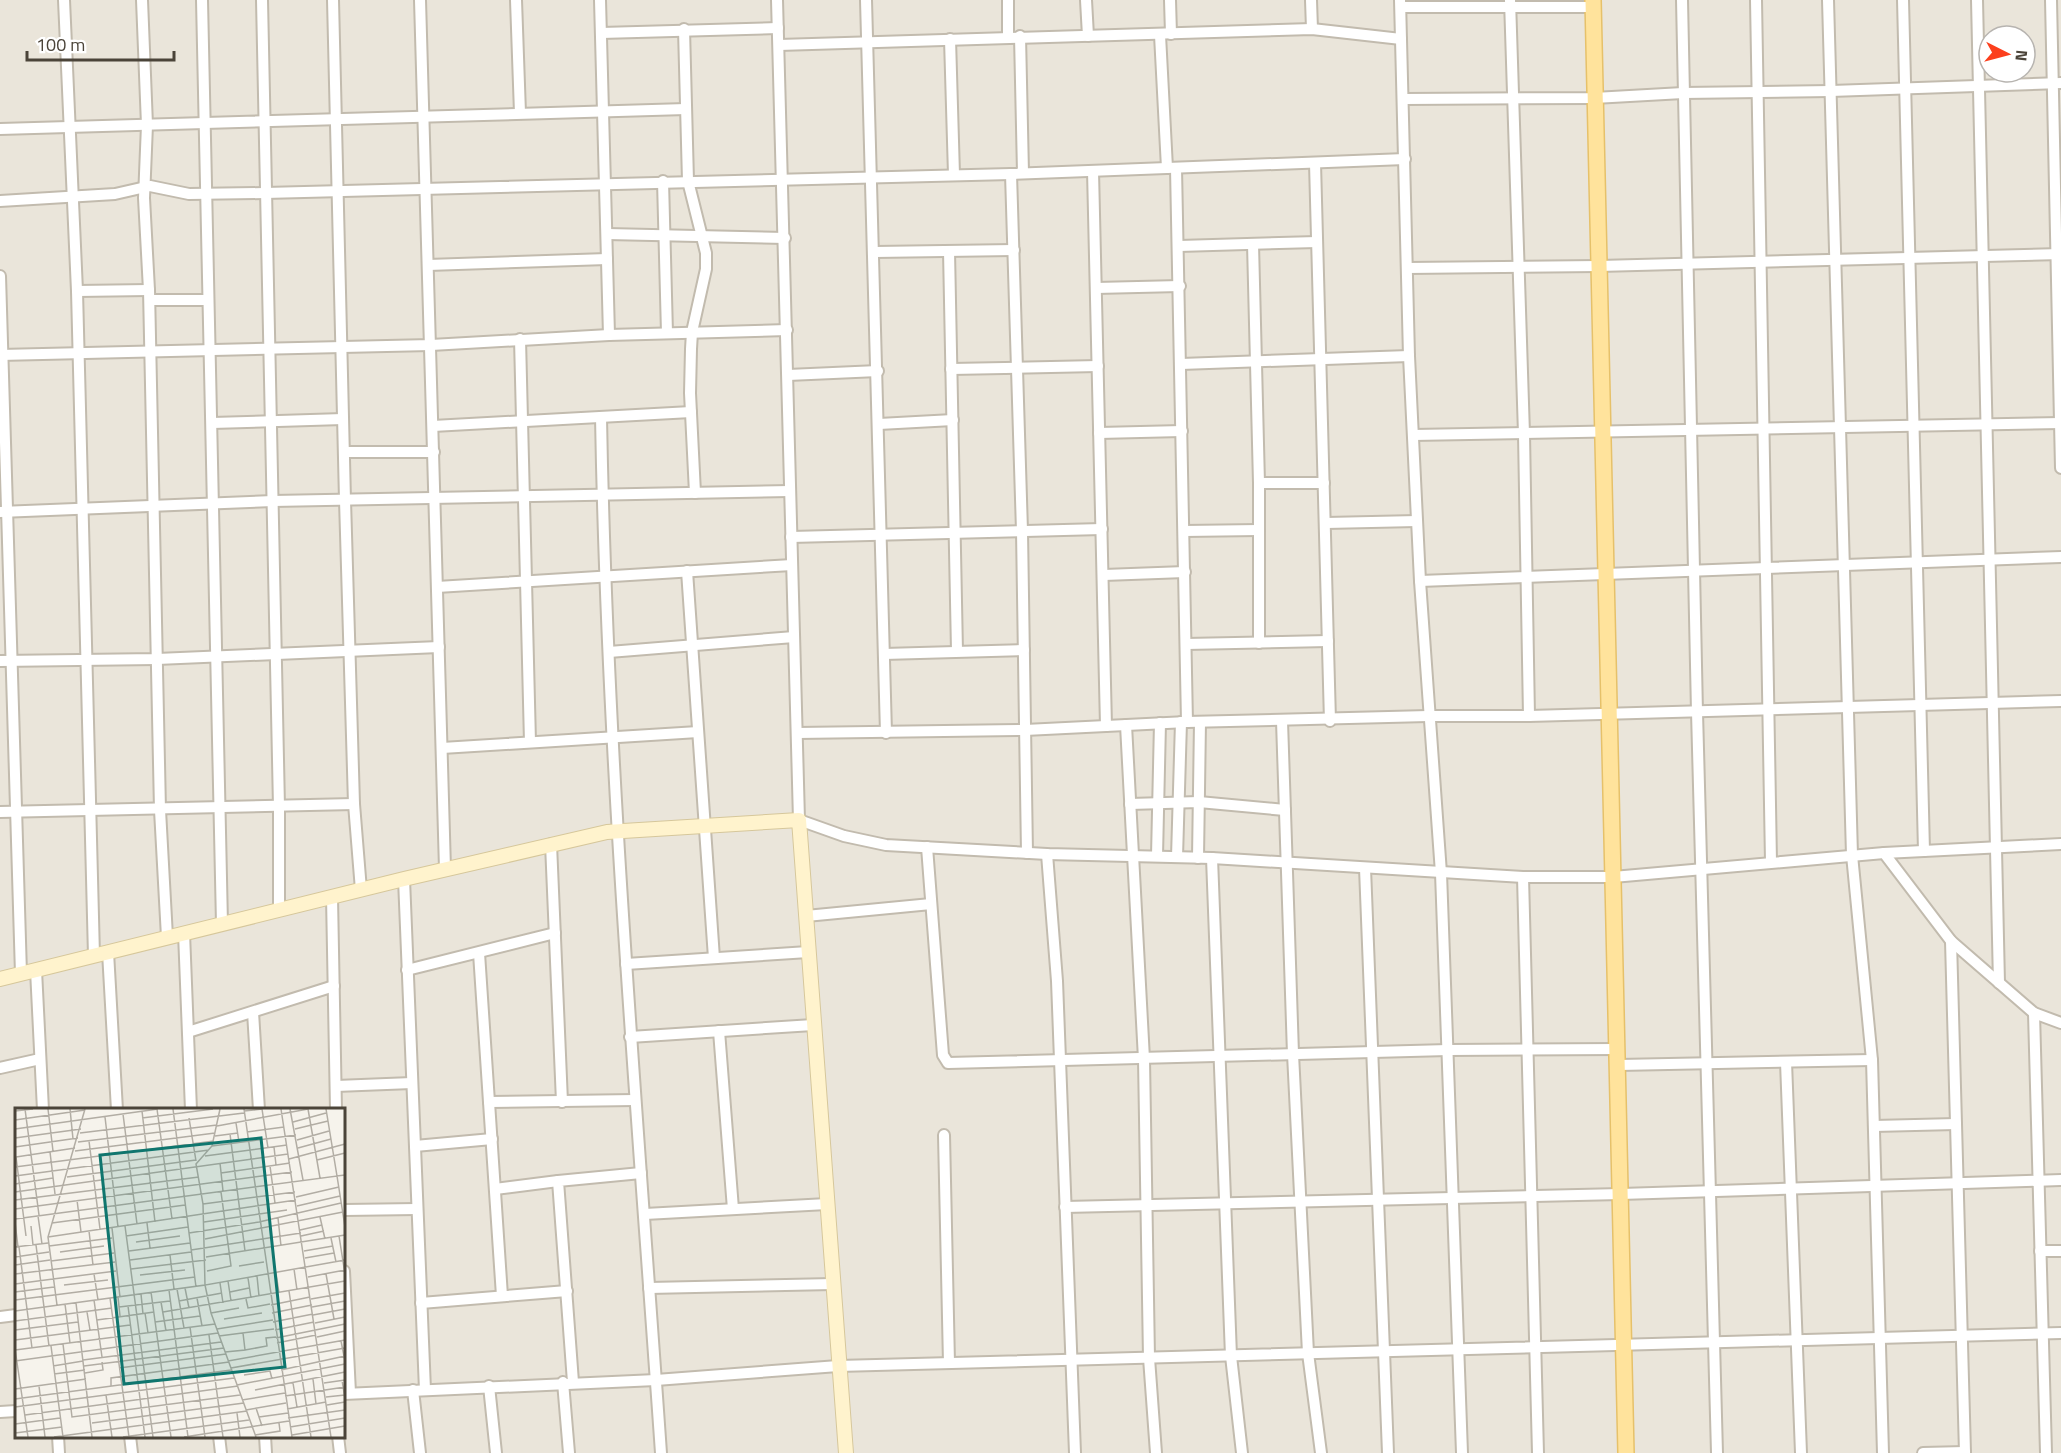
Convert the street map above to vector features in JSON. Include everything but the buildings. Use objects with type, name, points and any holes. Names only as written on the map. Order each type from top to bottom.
[{"type":"main road","points":[[1593,4],[1608,574],[1626,1453]]},
{"type":"street","points":[[64,0],[77,291],[94,956]]},
{"type":"street","points":[[142,0],[147,125],[145,187],[160,810],[167,938]]},
{"type":"street","points":[[202,0],[209,348],[215,503],[222,924]]},
{"type":"street","points":[[262,0],[279,807],[279,910]]},
{"type":"street","points":[[333,0],[354,804],[361,890]]},
{"type":"street","points":[[420,0],[445,869]]},
{"type":"street","points":[[516,0],[520,113]]},
{"type":"street","points":[[600,0],[609,335]]},
{"type":"street","points":[[777,0],[784,180],[799,820],[846,1453]]},
{"type":"street","points":[[866,0],[873,178],[886,733]]},
{"type":"street","points":[[1008,0],[1014,37],[1017,173],[1014,250],[1022,531],[1027,853]]},
{"type":"street","points":[[1086,0],[1088,36]]},
{"type":"street","points":[[1170,0],[1165,35],[1172,168],[1179,246],[1186,644],[1177,857]]},
{"type":"street","points":[[1311,0],[1312,29]]},
{"type":"street","points":[[1682,0],[1697,712],[1717,1453]]},
{"type":"street","points":[[1756,0],[1771,862]]},
{"type":"street","points":[[1828,0],[1852,855],[1872,1060],[1883,1453]]},
{"type":"street","points":[[1903,0],[1924,851]]},
{"type":"street","points":[[1977,0],[1994,847],[1999,983]]},
{"type":"street","points":[[2050,0],[2057,84],[2061,468]]},
{"type":"street","points":[[1462,1453],[1441,873],[1428,716],[1409,356],[1401,3],[1593,4]]},
{"type":"street","points":[[1511,3],[1517,266],[1524,434],[1529,717]]},
{"type":"street","points":[[601,33],[778,28]]},
{"type":"street","points":[[684,29],[688,181],[703,236],[706,269],[692,332],[691,412],[695,494]]},
{"type":"street","points":[[779,45],[1312,29],[1401,39]]},
{"type":"street","points":[[950,39],[954,176]]},
{"type":"street","points":[[1404,99],[1594,98],[1683,93],[2057,84]]},
{"type":"street","points":[[0,129],[686,109]]},
{"type":"street","points":[[0,201],[74,198],[125,192],[145,187],[207,194],[265,194],[605,183],[954,176],[1405,159]]},
{"type":"street","points":[[1315,163],[1330,721]]},
{"type":"street","points":[[1093,171],[1106,726]]},
{"type":"street","points":[[663,182],[667,333]]},
{"type":"street","points":[[607,234],[785,238]]},
{"type":"street","points":[[1179,246],[1317,242]]},
{"type":"street","points":[[1253,244],[1259,483],[1259,643]]},
{"type":"street","points":[[875,252],[1014,250]]},
{"type":"street","points":[[949,251],[957,651]]},
{"type":"street","points":[[1407,268],[1599,266],[2059,254]]},
{"type":"street","points":[[428,266],[607,259]]},
{"type":"street","points":[[0,276],[3,512],[13,661],[21,974]]},
{"type":"street","points":[[1096,288],[1180,286]]},
{"type":"street","points":[[77,291],[208,300]]},
{"type":"street","points":[[1,356],[209,348],[431,345],[609,335],[787,330]]},
{"type":"street","points":[[520,339],[528,582],[530,742]]},
{"type":"street","points":[[1181,364],[1409,356]]},
{"type":"street","points":[[951,369],[1098,366]]},
{"type":"street","points":[[788,375],[878,371]]},
{"type":"street","points":[[433,426],[691,412]]},
{"type":"street","points":[[601,417],[605,577],[617,830],[661,1453]]},
{"type":"street","points":[[212,423],[343,419]]},
{"type":"street","points":[[879,423],[953,420]]},
{"type":"street","points":[[1413,435],[2060,423]]},
{"type":"street","points":[[1099,433],[1182,431]]},
{"type":"street","points":[[344,452],[434,452]]},
{"type":"street","points":[[1259,483],[1324,483]]},
{"type":"street","points":[[3,512],[273,501],[790,491]]},
{"type":"street","points":[[1326,523],[1417,520]]},
{"type":"street","points":[[791,537],[1102,529]]},
{"type":"street","points":[[1184,531],[1259,530]]},
{"type":"street","points":[[1420,581],[1525,575],[2061,557]]},
{"type":"street","points":[[437,587],[792,565]]},
{"type":"street","points":[[687,571],[714,958]]},
{"type":"street","points":[[1104,575],[1185,572]]},
{"type":"street","points":[[609,652],[794,637]]},
{"type":"street","points":[[1186,644],[1328,641]]},
{"type":"street","points":[[0,661],[157,658],[439,647]]},
{"type":"street","points":[[884,654],[1024,650]]},
{"type":"street","points":[[797,733],[1025,730],[1184,722],[1330,721],[1428,716],[1529,717],[2061,700]]},
{"type":"street","points":[[1282,721],[1293,1054],[1308,1353],[1322,1453]]},
{"type":"street","points":[[1198,858],[1200,722]]},
{"type":"street","points":[[1157,856],[1160,723]]},
{"type":"street","points":[[1126,725],[1144,1059],[1149,1358],[1156,1453]]},
{"type":"street","points":[[442,748],[698,732]]},
{"type":"street","points":[[1130,804],[1179,801],[1285,810]]},
{"type":"street","points":[[0,812],[89,812],[354,804]]},
{"type":"street","points":[[0,979],[551,844],[617,830],[705,824],[799,820],[863,841],[927,847],[1047,854],[1132,854],[1212,858],[1523,877],[1613,877],[1852,855],[2061,844]]},
{"type":"street","points":[[551,844],[562,1102]]},
{"type":"street","points":[[927,847],[945,1060],[953,1064],[1448,1050],[1618,1048]]},
{"type":"street","points":[[1047,854],[1057,981],[1075,1453]]},
{"type":"street","points":[[1884,854],[1952,941],[2034,1013],[2061,1023]]},
{"type":"street","points":[[1212,858],[1223,1203],[1231,1356],[1242,1453]]},
{"type":"street","points":[[1365,868],[1388,1453]]},
{"type":"street","points":[[1523,877],[1538,1453]]},
{"type":"street","points":[[404,879],[425,1390]]},
{"type":"street","points":[[332,897],[336,1108]]},
{"type":"street","points":[[806,916],[931,904]]},
{"type":"street","points":[[184,933],[191,1108]]},
{"type":"street","points":[[407,970],[555,933]]},
{"type":"street","points":[[1923,1453],[1965,1453],[1952,941]]},
{"type":"street","points":[[108,952],[117,1108]]},
{"type":"street","points":[[626,964],[808,952]]},
{"type":"street","points":[[479,953],[502,1296]]},
{"type":"street","points":[[36,970],[43,1108]]},
{"type":"street","points":[[188,1032],[334,986]]},
{"type":"street","points":[[253,1012],[258,1108]]},
{"type":"street","points":[[2034,1013],[2046,1453]]},
{"type":"street","points":[[630,1037],[813,1025]]},
{"type":"street","points":[[719,1031],[733,1209]]},
{"type":"street","points":[[0,1068],[40,1059]]},
{"type":"street","points":[[1619,1065],[1872,1060]]},
{"type":"street","points":[[1786,1062],[1801,1453]]},
{"type":"street","points":[[336,1086],[412,1083]]},
{"type":"street","points":[[489,1102],[635,1100]]},
{"type":"street","points":[[1874,1126],[1956,1124]]},
{"type":"street","points":[[944,1135],[949,1363]]},
{"type":"street","points":[[415,1146],[492,1139]]},
{"type":"street","points":[[495,1189],[641,1173]]},
{"type":"street","points":[[1065,1207],[1621,1194],[2061,1180]]},
{"type":"street","points":[[558,1181],[567,1291],[569,1453]]},
{"type":"street","points":[[645,1214],[827,1204]]},
{"type":"street","points":[[345,1210],[417,1209]]},
{"type":"street","points":[[2040,1251],[2061,1251]]},
{"type":"street","points":[[649,1288],[833,1284]]},
{"type":"street","points":[[421,1303],[567,1291]]},
{"type":"street","points":[[345,1312],[347,1394],[568,1382],[656,1380],[838,1366],[2061,1333]]},
{"type":"street","points":[[0,1317],[15,1315]]},
{"type":"street","points":[[489,1386],[496,1453]]},
{"type":"street","points":[[413,1390],[420,1453]]},
{"type":"street","points":[[0,1412],[15,1411]]},
{"type":"street","points":[[58,1438],[59,1453]]},
{"type":"street","points":[[130,1438],[132,1453]]},
{"type":"street","points":[[219,1438],[221,1453]]},
{"type":"street","points":[[265,1438],[266,1453]]},
{"type":"street","points":[[338,1438],[340,1453]]},
{"type":"shaded area","points":[[0,0],[2061,0],[2061,1453],[0,1453]]}]
